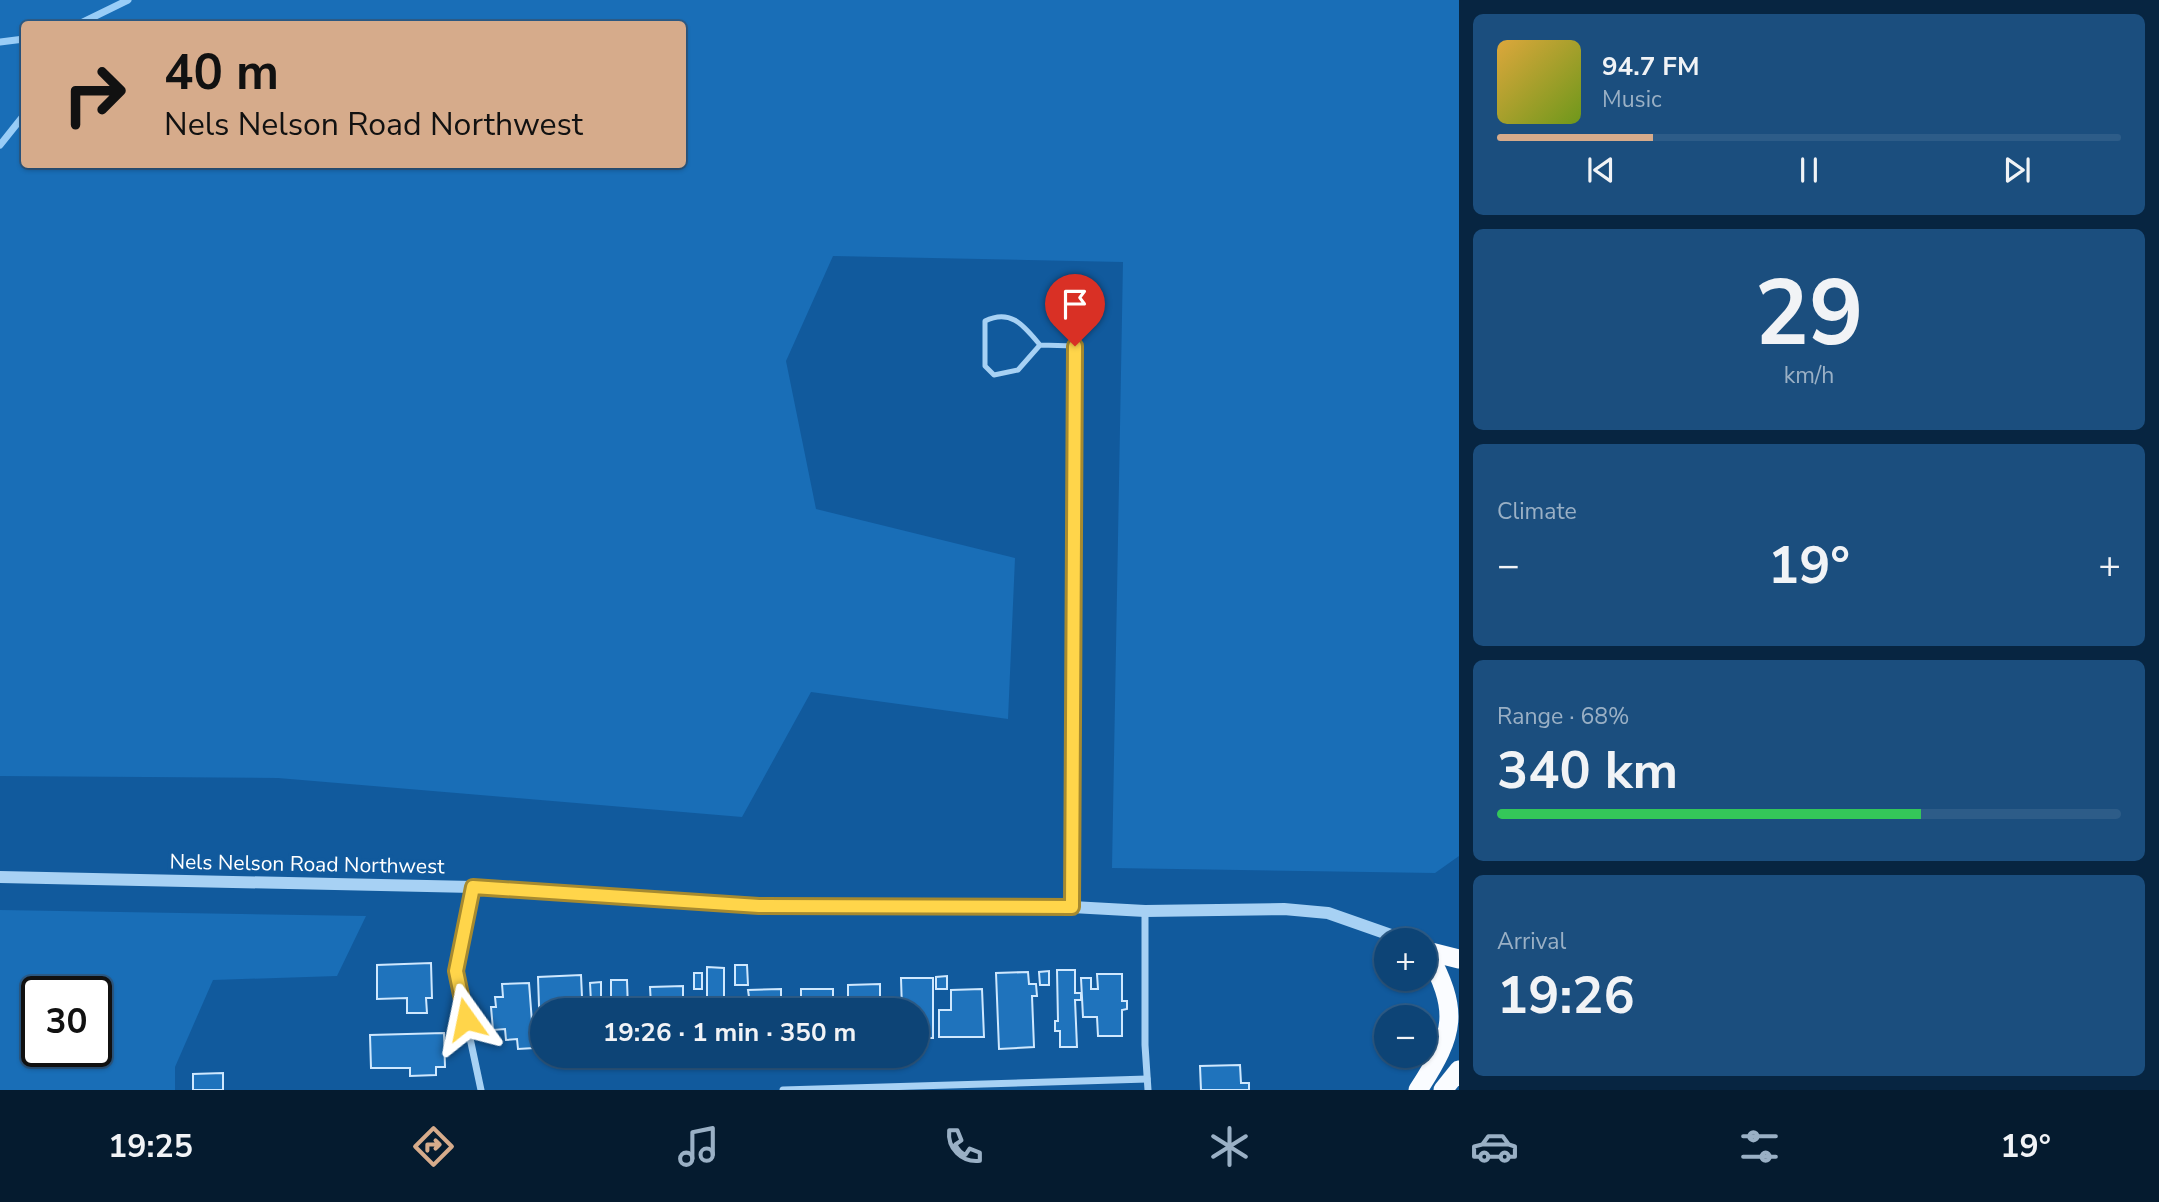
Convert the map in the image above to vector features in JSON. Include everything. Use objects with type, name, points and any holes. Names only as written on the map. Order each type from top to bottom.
[{"type":"highway","points":[[1437,954],[1459,959]]},
{"type":"highway","points":[[1418,1090],[1447,1047],[1457,1009],[1448,978],[1437,964]]},
{"type":"highway","points":[[1443,1090],[1459,1070]]},
{"type":"street","points":[[1072,907],[1075,346]]},
{"type":"street","name":"Nels Nelson Road Northwest","points":[[0,877],[473,887],[759,906],[1072,907],[1145,911],[1284,909],[1328,913],[1374,929]]},
{"type":"street","points":[[473,887],[456,971],[481,1090]]},
{"type":"street","points":[[1145,911],[1148,1090]]},
{"type":"street","points":[[783,1090],[1147,1079]]},
{"type":"lane","points":[[1040,345],[1018,370],[994,374],[985,366],[985,321],[996,315],[1017,318],[1040,345],[1075,346]]},
{"type":"shaded area","points":[[0,0],[1459,0],[1459,856],[1435,873],[1112,868],[1123,262],[833,256],[786,361],[816,509],[1015,558],[1008,719],[811,692],[742,817],[278,778],[0,776]]},
{"type":"shaded area","points":[[0,910],[366,916],[337,976],[213,980],[175,1067],[175,1090],[0,1090]]},
{"type":"building","points":[[431,963],[432,998],[426,998],[427,1013],[407,1013],[407,998],[377,999],[377,965]]},
{"type":"building","points":[[735,965],[747,965],[748,985],[735,985]]},
{"type":"building","points":[[707,967],[724,968],[724,998],[707,998]]},
{"type":"building","points":[[1057,970],[1075,970],[1075,993],[1081,993],[1081,1000],[1075,1000],[1077,1047],[1060,1047],[1060,1031],[1055,1031],[1055,1021],[1058,1021]]},
{"type":"building","points":[[1049,971],[1049,985],[1040,985],[1039,972]]},
{"type":"building","points":[[1028,972],[1029,984],[1036,984],[1037,996],[1032,996],[1034,1047],[999,1049],[996,973]]},
{"type":"building","points":[[694,973],[702,973],[702,989],[694,989]]},
{"type":"building","points":[[1097,974],[1122,974],[1122,1001],[1127,1001],[1127,1009],[1122,1010],[1122,1036],[1098,1036],[1097,1017],[1083,1017],[1081,978],[1091,978],[1091,989],[1098,989]]},
{"type":"building","points":[[581,975],[582,997],[587,998],[539,998],[538,977]]},
{"type":"building","points":[[947,976],[947,989],[936,989],[936,977]]},
{"type":"building","points":[[901,978],[933,978],[933,1038],[929,1038],[929,998],[902,998]]},
{"type":"building","points":[[611,980],[627,980],[628,998],[611,998]]},
{"type":"building","points":[[601,982],[601,998],[591,998],[590,983]]},
{"type":"building","points":[[529,983],[530,1048],[518,1049],[517,1039],[506,1040],[505,1029],[493,1030],[491,1007],[496,1007],[495,997],[503,997],[502,984]]},
{"type":"building","points":[[880,984],[880,998],[848,998],[848,985]]},
{"type":"building","points":[[683,986],[683,998],[651,998],[650,987]]},
{"type":"building","points":[[781,989],[781,998],[736,998],[749,997],[748,990]]},
{"type":"building","points":[[801,989],[833,989],[833,998],[801,998]]},
{"type":"building","points":[[982,989],[984,1037],[939,1037],[939,1010],[951,1010],[951,990]]},
{"type":"building","points":[[444,1033],[445,1067],[436,1067],[436,1075],[410,1076],[410,1068],[371,1068],[370,1035]]},
{"type":"building","points":[[1240,1065],[1241,1083],[1249,1083],[1249,1090],[1201,1090],[1200,1066]]},
{"type":"building","points":[[223,1073],[223,1090],[193,1090],[193,1074]]},
{"type":"waterway","points":[[85,21],[128,0]]},
{"type":"waterway","points":[[0,42],[21,39]]},
{"type":"waterway","points":[[0,145],[21,119]]},
{"type":"route","points":[[466,1019],[456,971],[473,887],[759,906],[1072,907],[1075,346]]}]
